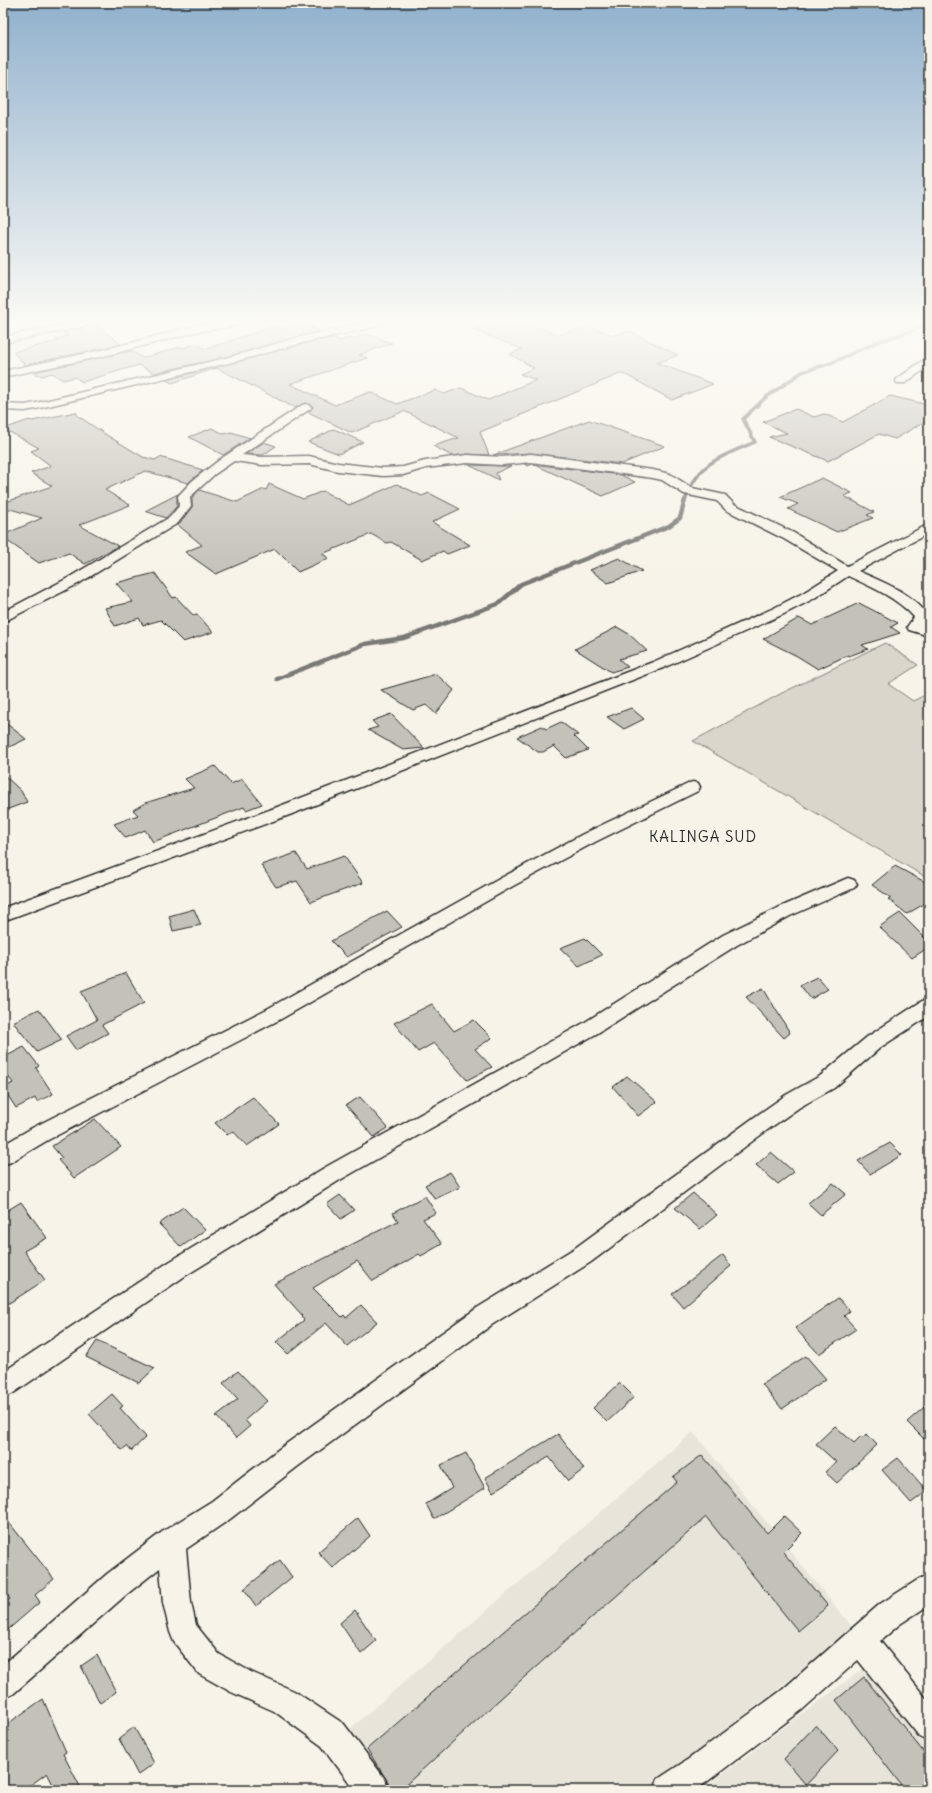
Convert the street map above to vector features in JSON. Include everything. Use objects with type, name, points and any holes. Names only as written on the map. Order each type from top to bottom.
[{"type":"street","points":[[3,407],[25,408],[32,407]]},
{"type":"street","points":[[3,618],[73,581],[174,520],[185,506],[184,496],[192,487],[306,407]]},
{"type":"street","points":[[233,457],[262,461],[309,460],[338,467],[383,472],[403,471],[425,465],[467,459],[502,461],[531,458],[666,477],[688,491],[721,498],[730,507],[789,536],[848,571],[879,585],[910,604],[922,617],[914,627],[929,632]]},
{"type":"street","points":[[3,915],[286,810],[658,665],[780,611],[808,596],[848,571],[929,528]]},
{"type":"street","points":[[3,1156],[61,1123],[274,1014],[589,838],[692,787]]},
{"type":"street","points":[[3,1386],[178,1269],[332,1174],[589,1029],[730,940],[784,912],[848,884]]},
{"type":"street","points":[[3,1684],[117,1584],[172,1542],[220,1510],[288,1458],[479,1321],[583,1255],[763,1122],[793,1101],[827,1082],[874,1042],[929,1006]]},
{"type":"street","points":[[172,1542],[177,1603],[184,1632],[210,1664],[241,1682],[284,1701],[333,1735],[374,1790]]},
{"type":"street","points":[[669,1790],[701,1769],[792,1700],[890,1614],[929,1589]]},
{"type":"street","points":[[860,1639],[929,1726]]},
{"type":"shaded area","points":[[885,643],[918,665],[888,684],[913,701],[929,693],[929,879],[693,741],[782,693]]},
{"type":"shaded area","points":[[693,1432],[854,1629],[650,1790],[386,1790],[344,1734]]},
{"type":"shaded area","points":[[865,1667],[929,1743],[929,1790],[701,1790]]},
{"type":"building","points":[[313,407],[541,407],[480,432],[489,455],[467,454],[452,456],[433,446],[459,438],[404,411],[352,433],[308,412]]},
{"type":"building","points":[[871,407],[929,407],[929,419],[895,439],[879,434],[828,461],[769,437],[787,433],[763,422],[796,409],[814,417],[824,414],[843,422]]},
{"type":"building","points":[[76,412],[78,416],[143,457],[155,460],[160,457],[203,470],[188,483],[145,471],[105,490],[130,505],[79,525],[118,546],[85,564],[69,553],[39,563],[3,538],[3,535],[42,518],[3,507],[3,503],[52,486],[31,473],[51,466],[31,451],[39,448],[4,429],[29,420],[32,421]]},
{"type":"building","points":[[589,420],[665,446],[622,464],[531,453],[493,455]]},
{"type":"building","points":[[212,428],[224,434],[231,432],[250,438],[223,455],[189,437]]},
{"type":"building","points":[[334,429],[363,442],[339,454],[308,442]]},
{"type":"building","points":[[264,442],[276,446],[263,455],[246,454]]},
{"type":"building","points":[[534,464],[621,475],[635,482],[603,496]]},
{"type":"building","points":[[469,465],[511,466],[496,473],[499,480]]},
{"type":"building","points":[[822,478],[852,493],[844,496],[874,512],[867,515],[873,518],[837,532],[788,509],[798,504],[780,497]]},
{"type":"building","points":[[269,484],[303,499],[323,491],[349,505],[397,484],[422,496],[429,493],[460,509],[432,522],[470,545],[447,554],[443,551],[422,560],[391,542],[387,543],[371,534],[322,554],[329,558],[298,572],[275,549],[216,574],[185,552],[202,545],[178,525],[192,507],[192,498],[199,490],[237,502],[264,489],[266,490]]},
{"type":"building","points":[[178,494],[177,506],[166,518],[145,511]]},
{"type":"building","points":[[619,558],[642,571],[608,583],[590,570]]},
{"type":"building","points":[[155,573],[173,598],[176,597],[193,615],[197,614],[213,632],[183,642],[161,620],[143,625],[139,618],[115,626],[105,608],[133,602],[116,583]]},
{"type":"building","points":[[859,603],[898,623],[891,627],[900,633],[862,645],[868,649],[849,656],[848,655],[818,669],[797,656],[763,639],[799,618],[812,625]]},
{"type":"building","points":[[617,627],[629,634],[647,651],[619,659],[628,667],[611,672],[575,649]]},
{"type":"building","points":[[436,674],[454,690],[436,714],[426,705],[413,710],[381,690]]},
{"type":"building","points":[[631,708],[644,719],[624,729],[607,717]]},
{"type":"building","points":[[391,714],[424,748],[403,750],[368,730],[378,727],[372,721]]},
{"type":"building","points":[[3,721],[26,739],[3,750]]},
{"type":"building","points":[[561,722],[578,735],[574,736],[588,750],[566,758],[554,746],[543,752],[538,752],[517,737],[542,726],[546,729]]},
{"type":"building","points":[[215,766],[231,784],[242,779],[262,804],[246,810],[244,807],[153,842],[145,830],[126,838],[114,824],[138,815],[133,810],[145,803],[194,788],[185,779]]},
{"type":"building","points":[[3,774],[21,791],[27,802],[3,811]]},
{"type":"building","points":[[296,853],[307,869],[344,856],[363,883],[311,902],[297,881],[276,887],[261,865]]},
{"type":"building","points":[[895,866],[929,884],[929,901],[907,914],[888,899],[891,898],[872,885]]},
{"type":"building","points":[[194,909],[201,925],[173,931],[169,916]]},
{"type":"building","points":[[387,911],[402,927],[347,957],[331,941]]},
{"type":"building","points":[[900,913],[929,942],[929,947],[912,958],[879,927]]},
{"type":"building","points":[[585,938],[602,955],[579,966],[560,948]]},
{"type":"building","points":[[126,973],[144,1003],[102,1025],[108,1033],[76,1050],[66,1036],[97,1020],[81,991]]},
{"type":"building","points":[[817,977],[828,989],[811,999],[800,985]]},
{"type":"building","points":[[763,988],[790,1033],[784,1038],[746,997]]},
{"type":"building","points":[[432,1004],[454,1031],[474,1020],[492,1038],[475,1049],[492,1067],[467,1080],[434,1043],[418,1052],[394,1023]]},
{"type":"building","points":[[39,1009],[62,1040],[37,1052],[13,1022]]},
{"type":"building","points":[[24,1047],[39,1066],[36,1068],[53,1094],[37,1102],[35,1098],[16,1108],[3,1088],[13,1083],[3,1070],[3,1058]]},
{"type":"building","points":[[627,1076],[657,1102],[638,1116],[613,1087]]},
{"type":"building","points":[[253,1097],[279,1124],[247,1146],[233,1131],[227,1135],[215,1123]]},
{"type":"building","points":[[360,1097],[388,1128],[374,1137],[346,1105]]},
{"type":"building","points":[[95,1119],[121,1147],[74,1178],[58,1160],[62,1158],[52,1146]]},
{"type":"building","points":[[890,1143],[902,1155],[870,1174],[858,1161]]},
{"type":"building","points":[[771,1152],[794,1172],[778,1184],[756,1165]]},
{"type":"building","points":[[450,1172],[460,1187],[435,1199],[425,1185]]},
{"type":"building","points":[[833,1183],[846,1194],[821,1215],[808,1203]]},
{"type":"building","points":[[693,1193],[717,1215],[700,1229],[675,1208]]},
{"type":"building","points":[[340,1195],[354,1210],[341,1219],[327,1204]]},
{"type":"building","points":[[425,1196],[436,1213],[423,1219],[442,1244],[421,1256],[419,1254],[373,1281],[357,1261],[313,1288],[342,1317],[344,1315],[346,1318],[361,1305],[377,1322],[347,1346],[326,1323],[288,1354],[276,1342],[304,1320],[301,1316],[302,1315],[274,1284],[398,1221],[393,1213]]},
{"type":"building","points":[[21,1202],[47,1238],[24,1251],[45,1280],[3,1307],[3,1213]]},
{"type":"building","points":[[183,1207],[205,1230],[181,1247],[159,1224]]},
{"type":"building","points":[[723,1255],[731,1266],[683,1307],[672,1294]]},
{"type":"building","points":[[838,1298],[850,1311],[844,1316],[856,1329],[819,1354],[795,1328]]},
{"type":"building","points":[[97,1341],[155,1368],[139,1383],[86,1357]]},
{"type":"building","points":[[806,1356],[826,1379],[782,1409],[762,1384]]},
{"type":"building","points":[[238,1371],[267,1401],[245,1420],[250,1426],[236,1438],[216,1416],[238,1399],[223,1383]]},
{"type":"building","points":[[620,1383],[634,1397],[607,1422],[593,1408]]},
{"type":"building","points":[[112,1394],[123,1406],[120,1408],[146,1437],[131,1451],[127,1446],[122,1450],[89,1414]]},
{"type":"building","points":[[929,1403],[929,1444],[907,1422]]},
{"type":"building","points":[[835,1426],[854,1443],[861,1436],[863,1437],[867,1434],[877,1445],[837,1483],[825,1472],[836,1462],[816,1444]]},
{"type":"building","points":[[558,1434],[584,1469],[568,1481],[549,1457],[493,1492],[485,1478]]},
{"type":"building","points":[[466,1453],[485,1488],[434,1519],[426,1504],[452,1488],[441,1465]]},
{"type":"building","points":[[702,1455],[767,1533],[784,1516],[802,1533],[783,1552],[828,1606],[798,1631],[706,1517],[511,1689],[400,1790],[393,1790],[367,1749],[677,1482],[673,1477]]},
{"type":"building","points":[[898,1458],[927,1491],[911,1503],[882,1470]]},
{"type":"building","points":[[3,1515],[54,1579],[35,1595],[40,1602],[3,1634],[3,1605],[10,1599],[3,1589]]},
{"type":"building","points":[[358,1518],[370,1536],[333,1568],[318,1552]]},
{"type":"building","points":[[280,1560],[292,1577],[256,1606],[244,1589]]},
{"type":"building","points":[[355,1610],[376,1641],[361,1654],[340,1623]]},
{"type":"building","points":[[97,1655],[116,1692],[100,1703],[81,1666]]},
{"type":"building","points":[[864,1677],[929,1759],[929,1790],[905,1790],[836,1700]]},
{"type":"building","points":[[43,1699],[66,1752],[63,1754],[82,1790],[56,1790],[47,1773],[24,1790],[3,1790],[3,1727]]},
{"type":"building","points":[[816,1725],[838,1751],[806,1785],[784,1759]]},
{"type":"building","points":[[134,1727],[154,1763],[138,1775],[119,1739]]},
{"type":"waterway","points":[[685,501],[696,477],[703,469],[721,457],[755,442],[743,419],[756,407]]},
{"type":"waterway","points":[[277,679],[365,644],[404,638],[498,604],[521,584],[669,526],[680,518],[685,500]]},
{"type":"district","name":"KALINGA SUD","points":[[703,837]]}]
